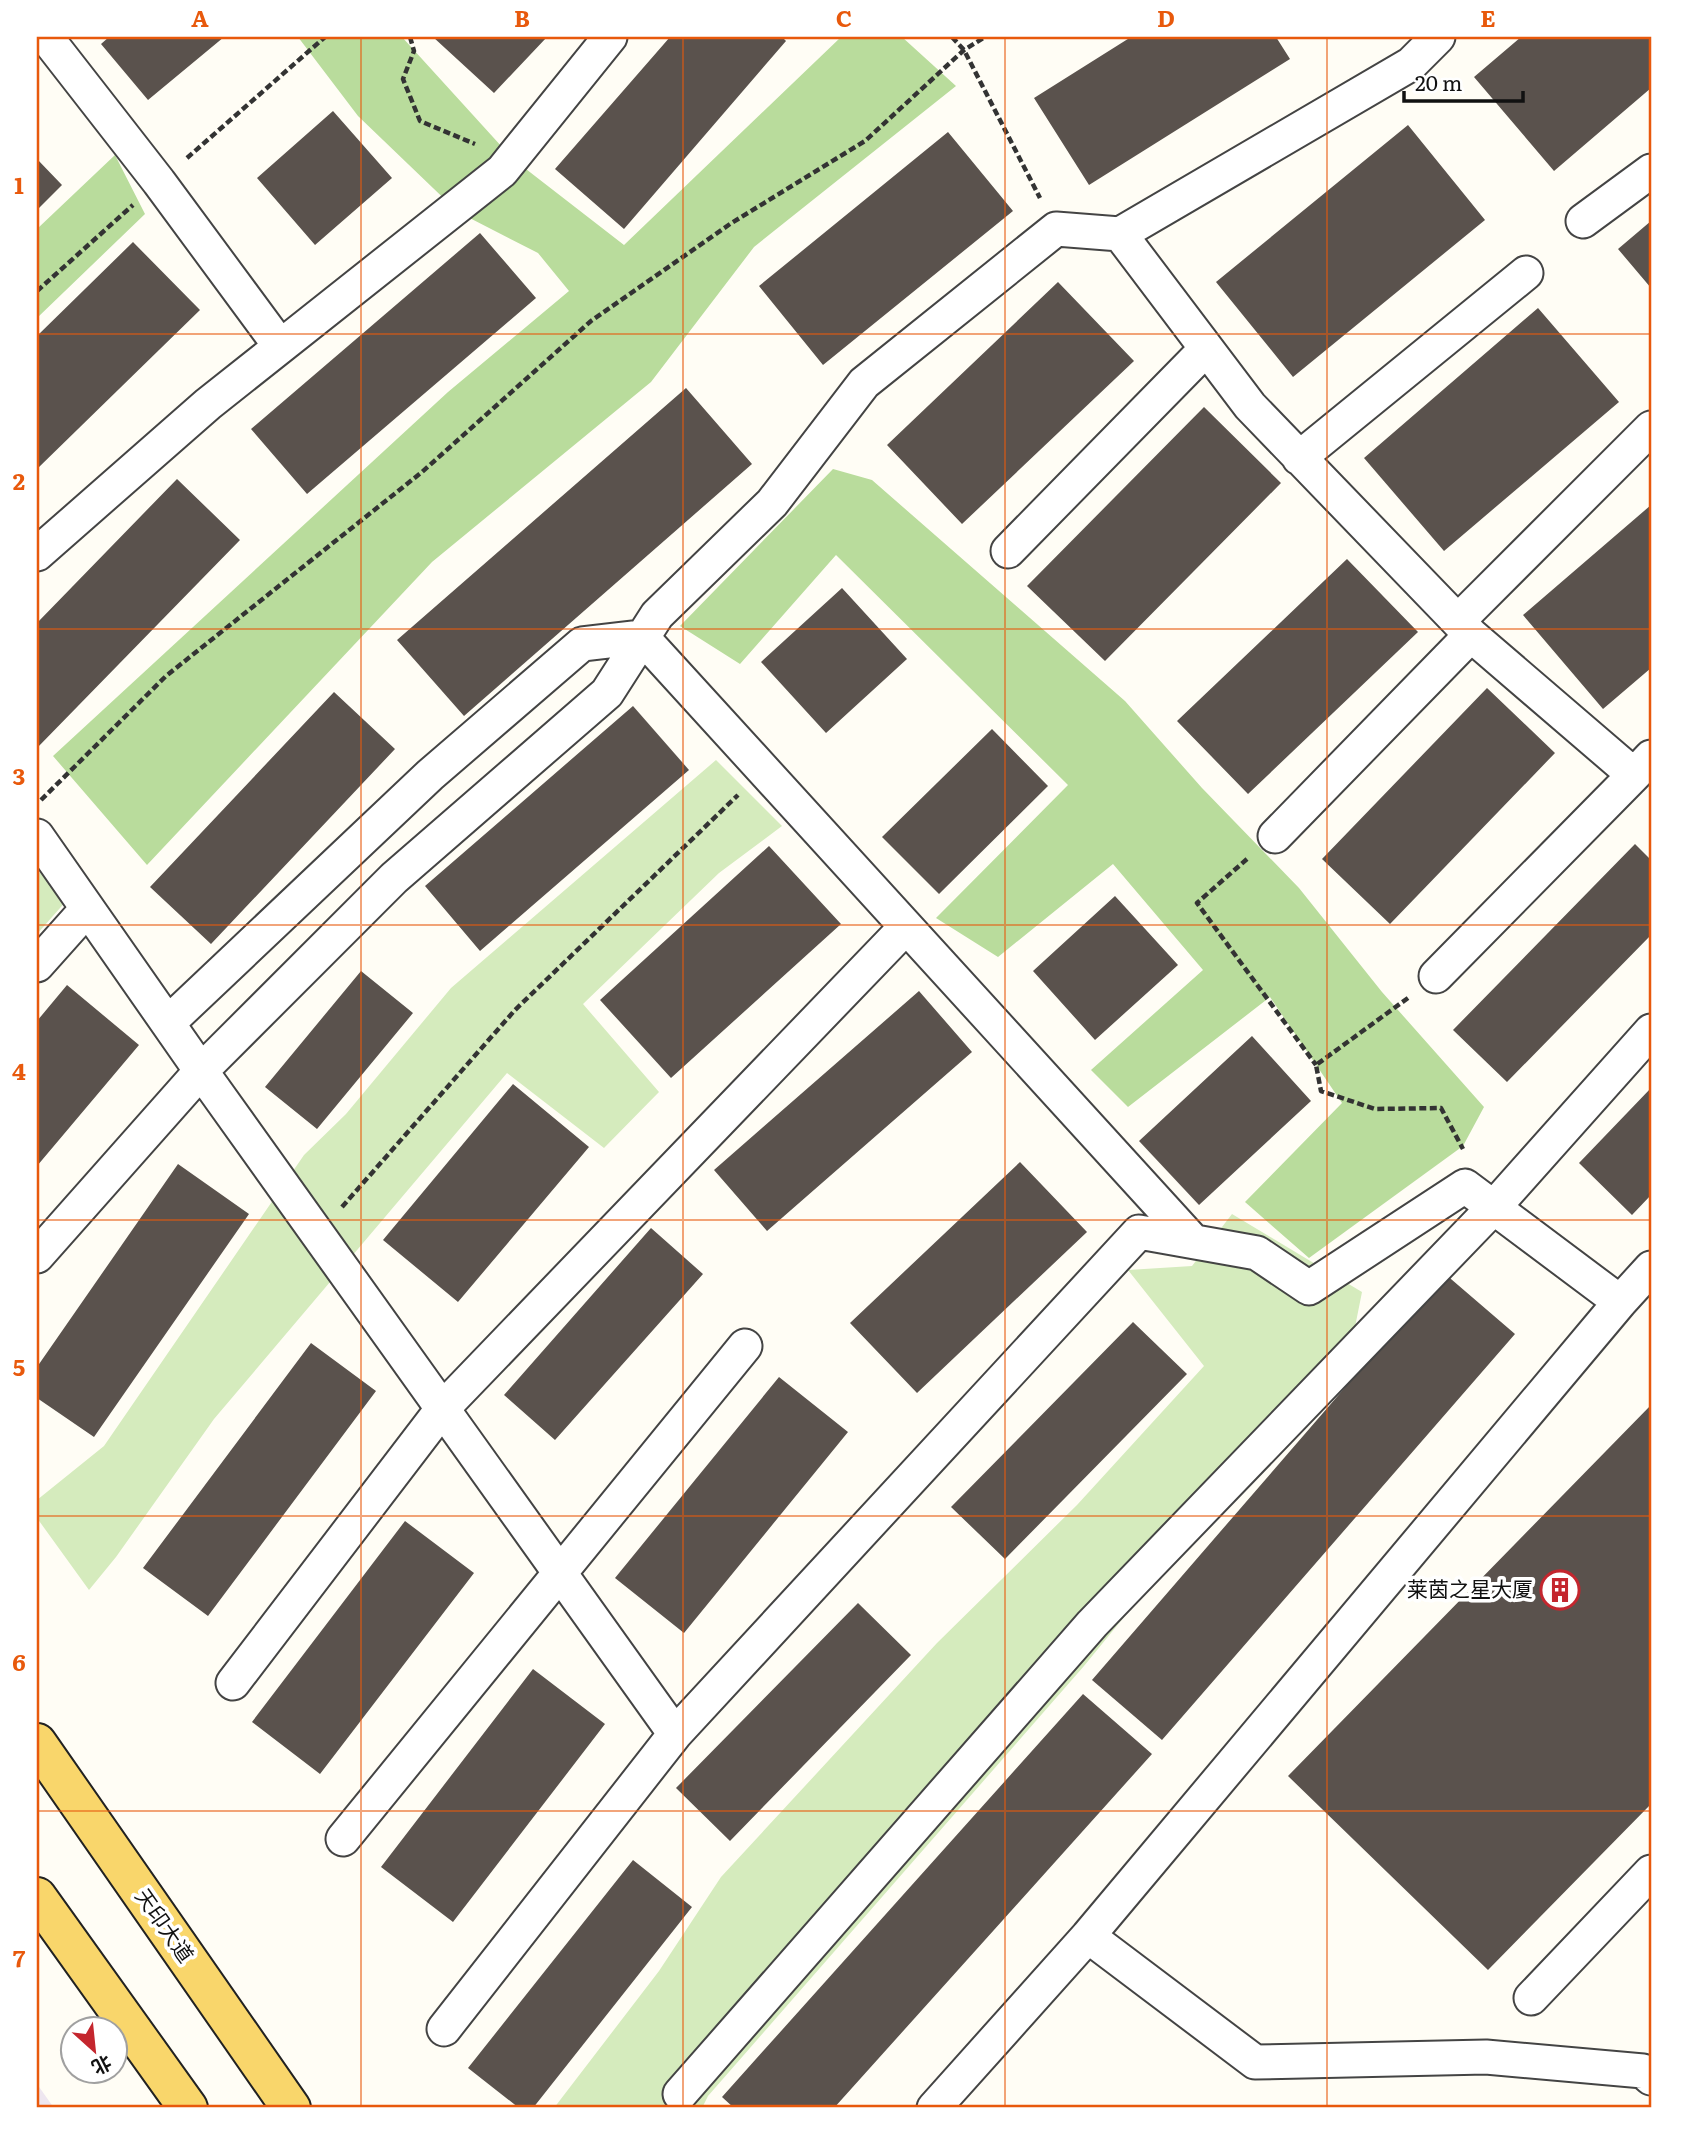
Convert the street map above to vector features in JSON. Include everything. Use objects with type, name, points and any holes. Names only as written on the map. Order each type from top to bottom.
[{"type":"main road","name":"天印大道","points":[[37,1743],[291,2108]]},
{"type":"main road","points":[[37,1897],[187,2108]]},
{"type":"street","points":[[46,37],[280,346]]},
{"type":"street","points":[[37,554],[208,404],[502,172],[610,37]]},
{"type":"street","points":[[37,1256],[201,1071],[394,878],[607,693],[657,615],[772,503],[864,383],[1056,229],[1120,234],[1411,64],[1438,37]]},
{"type":"street","points":[[1583,221],[1651,171]]},
{"type":"street","points":[[1120,234],[1250,406],[1464,628],[1642,766],[1437,976]]},
{"type":"street","points":[[1299,458],[1526,273]]},
{"type":"street","points":[[1009,551],[1206,349]]},
{"type":"street","points":[[1275,836],[1651,428]]},
{"type":"street","points":[[642,638],[1193,1241]]},
{"type":"street","points":[[168,1023],[430,775],[582,645],[642,638]]},
{"type":"street","points":[[37,836],[201,1071],[675,1734]]},
{"type":"street","points":[[37,965],[87,909]]},
{"type":"street","points":[[233,1684],[443,1408],[906,927]]},
{"type":"street","points":[[681,2094],[1092,1624],[1493,1207],[1651,1031]]},
{"type":"street","points":[[444,2029],[675,1734],[1139,1232],[1257,1253],[1309,1288],[1465,1186],[1620,1302]]},
{"type":"street","points":[[934,2108],[1088,1936],[1651,1268]]},
{"type":"street","points":[[343,1839],[745,1346]]},
{"type":"street","points":[[1531,1998],[1651,1872]]},
{"type":"street","points":[[1088,1936],[1255,2062],[1486,2057],[1643,2071],[1651,2078]]},
{"type":"path","points":[[277,79],[325,37]]},
{"type":"path","points":[[410,37],[414,51],[403,79],[420,121],[478,146],[502,172]]},
{"type":"path","points":[[952,37],[964,50],[1056,229]]},
{"type":"path","points":[[37,804],[166,677],[412,480],[591,321],[730,224],[865,141],[964,50],[985,37]]},
{"type":"path","points":[[319,1234],[515,1010],[764,770]]},
{"type":"path","points":[[1275,836],[1197,903],[1316,1065],[1321,1091],[1375,1109],[1441,1108],[1464,1152]]},
{"type":"path","points":[[1316,1065],[1437,976]]},
{"type":"shaded area","points":[[37,2084],[54,2108],[37,2108]]},
{"type":"green space","points":[[298,37],[402,37],[513,159],[624,245],[841,37],[902,37],[956,86],[754,247],[651,382],[432,562],[147,865],[53,756],[448,392],[569,291],[538,253],[458,212],[358,116]]},
{"type":"green space","points":[[115,155],[145,214],[37,318],[37,229]]},
{"type":"green space","points":[[833,469],[872,480],[1125,701],[1202,788],[1299,888],[1382,992],[1484,1107],[1463,1146],[1309,1258],[1245,1202],[1342,1103],[1270,997],[1128,1107],[1091,1070],[1203,970],[1113,864],[998,957],[936,918],[1068,785],[836,555],[740,664],[680,626]]},
{"type":"green space","points":[[716,760],[782,826],[719,873],[583,1004],[659,1092],[604,1148],[507,1073],[214,1419],[116,1557],[89,1590],[37,1518],[37,1500],[104,1446],[304,1155],[346,1114],[451,988]]},
{"type":"green space","points":[[37,870],[68,899],[37,934]]},
{"type":"green space","points":[[1232,1214],[1362,1292],[1353,1337],[1084,1666],[708,2096],[702,2108],[554,2108],[659,1971],[721,1877],[937,1643],[1077,1505],[1204,1366],[1128,1270],[1192,1266]]},
{"type":"building","points":[[109,37],[224,37],[148,100],[101,44]]},
{"type":"building","points":[[433,37],[547,37],[494,93]]},
{"type":"building","points":[[670,37],[782,37],[786,41],[624,229],[555,169]]},
{"type":"building","points":[[1131,37],[1276,37],[1290,59],[1089,185],[1034,98]]},
{"type":"building","points":[[1521,37],[1651,37],[1651,88],[1554,171],[1474,77]]},
{"type":"building","points":[[333,111],[392,178],[315,245],[257,178]]},
{"type":"building","points":[[1408,125],[1485,220],[1293,377],[1216,282]]},
{"type":"building","points":[[948,132],[1013,211],[823,365],[759,286]]},
{"type":"building","points":[[37,159],[62,185],[37,210]]},
{"type":"building","points":[[1651,221],[1651,288],[1618,249]]},
{"type":"building","points":[[480,233],[536,298],[307,494],[251,429]]},
{"type":"building","points":[[133,242],[200,310],[37,469],[37,336]]},
{"type":"building","points":[[1058,282],[1134,361],[962,524],[887,445]]},
{"type":"building","points":[[1538,308],[1619,402],[1444,551],[1364,458]]},
{"type":"building","points":[[686,388],[752,464],[464,716],[397,640]]},
{"type":"building","points":[[1204,407],[1281,483],[1105,661],[1027,586]]},
{"type":"building","points":[[177,479],[240,540],[37,748],[37,623]]},
{"type":"building","points":[[1651,505],[1651,668],[1603,709],[1523,615]]},
{"type":"building","points":[[1347,559],[1418,632],[1248,794],[1177,721]]},
{"type":"building","points":[[842,588],[907,659],[826,733],[761,662]]},
{"type":"building","points":[[1487,688],[1555,753],[1390,924],[1322,859]]},
{"type":"building","points":[[334,692],[395,749],[211,944],[150,887]]},
{"type":"building","points":[[633,706],[689,770],[480,951],[425,886]]},
{"type":"building","points":[[992,729],[1048,786],[939,894],[882,837]]},
{"type":"building","points":[[1635,844],[1651,860],[1651,935],[1507,1082],[1453,1030]]},
{"type":"building","points":[[769,846],[841,924],[671,1078],[600,1000]]},
{"type":"building","points":[[1115,896],[1178,965],[1095,1040],[1033,971]]},
{"type":"building","points":[[361,971],[413,1013],[317,1129],[265,1087]]},
{"type":"building","points":[[67,985],[139,1045],[37,1166],[37,1021]]},
{"type":"building","points":[[919,991],[972,1052],[767,1231],[714,1170]]},
{"type":"building","points":[[1252,1036],[1311,1101],[1199,1205],[1139,1141]]},
{"type":"building","points":[[513,1084],[589,1147],[458,1302],[383,1240]]},
{"type":"building","points":[[1651,1088],[1651,1195],[1632,1215],[1579,1163]]},
{"type":"building","points":[[1020,1162],[1087,1232],[917,1393],[850,1323]]},
{"type":"building","points":[[178,1164],[249,1214],[94,1437],[37,1398],[37,1367]]},
{"type":"building","points":[[651,1228],[703,1274],[555,1440],[504,1395]]},
{"type":"building","points":[[1444,1273],[1515,1334],[1162,1740],[1092,1680]]},
{"type":"building","points":[[1133,1322],[1187,1374],[1005,1559],[951,1507]]},
{"type":"building","points":[[311,1343],[376,1391],[208,1616],[143,1568]]},
{"type":"building","points":[[779,1377],[848,1432],[684,1633],[615,1578]]},
{"type":"building","name":"莱茵之星大厦","points":[[1651,1405],[1651,1804],[1488,1970],[1288,1776]]},
{"type":"building","points":[[405,1521],[474,1573],[320,1774],[252,1722]]},
{"type":"building","points":[[858,1603],[911,1655],[730,1841],[676,1788]]},
{"type":"building","points":[[533,1669],[605,1724],[453,1922],[381,1867]]},
{"type":"building","points":[[1083,1694],[1152,1754],[834,2108],[734,2108],[722,2097]]},
{"type":"building","points":[[633,1860],[692,1907],[533,2108],[519,2108],[468,2068]]},
{"type":"place","name":"莱茵之星大厦","points":[[1560,1590]]}]
